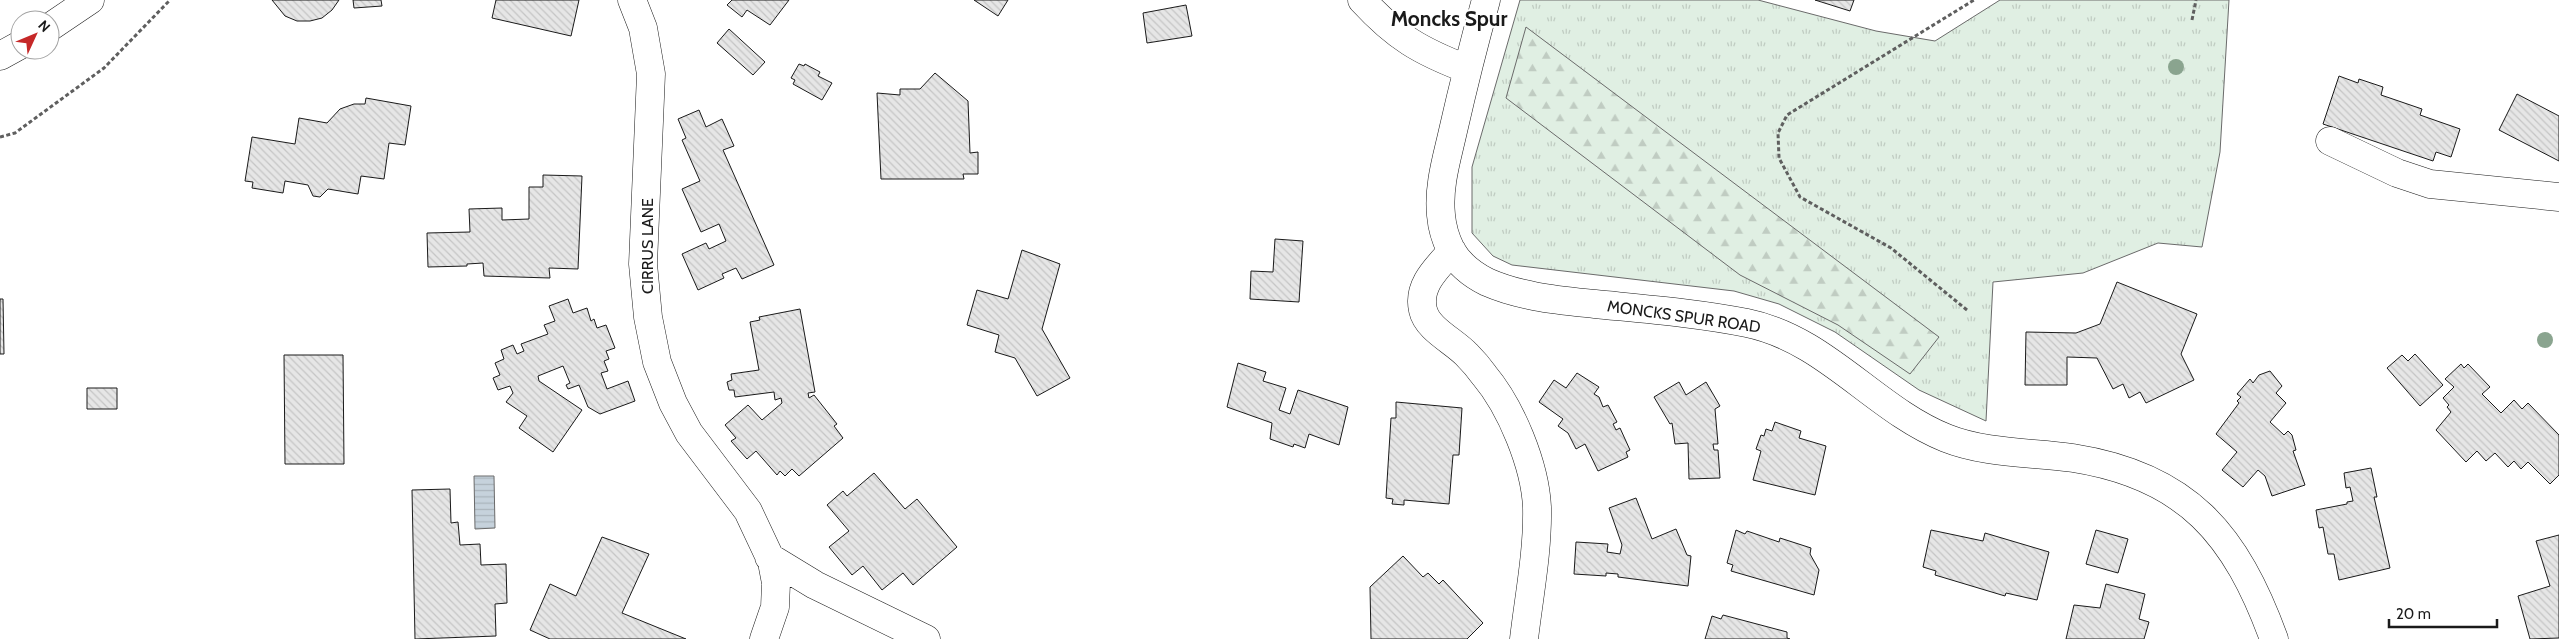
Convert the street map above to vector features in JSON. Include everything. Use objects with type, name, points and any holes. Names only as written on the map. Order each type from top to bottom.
[{"type":"street","points":[[60,20],[90,0]]},
{"type":"street","name":"CIRRUS LANE","points":[[632,0],[643,28],[651,74],[643,264],[648,317],[656,362],[673,403],[689,433],[748,512],[769,557],[776,583],[775,607],[764,639]]},
{"type":"street","points":[[1362,0],[1395,33],[1414,46],[1467,69]]},
{"type":"street","name":"MONCKS SPUR ROAD","points":[[1486,0],[1467,69],[1442,181],[1440,214],[1452,251],[1472,274],[1488,282],[1523,294],[1542,298],[1695,315],[1748,323],[1776,330],[1815,350],[1893,408],[1947,439],[1978,447],[2073,458],[2120,469],[2144,478],[2188,503],[2202,514],[2230,547],[2251,583],[2274,639]]},
{"type":"street","points":[[2330,141],[2397,173],[2430,184],[2559,197]]},
{"type":"street","points":[[1452,251],[1427,280],[1423,295],[1423,310],[1429,322],[1467,355],[1490,382],[1508,410],[1522,444],[1533,483],[1536,505],[1536,526],[1524,639]]},
{"type":"street","points":[[769,557],[816,585],[926,639]]},
{"type":"path","points":[[0,137],[15,133],[104,68],[170,0]]},
{"type":"path","points":[[1967,310],[1891,248],[1800,197],[1779,158],[1778,133],[1787,115],[1974,0]]},
{"type":"path","points":[[2192,20],[2196,0]]},
{"type":"green space","points":[[1520,0],[1758,0],[1876,31],[1935,41],[2000,0],[2229,0],[2220,152],[2202,247],[2158,243],[2083,273],[1993,282],[1986,421],[1919,390],[1835,332],[1779,304],[1734,291],[1512,265],[1493,256],[1472,233],[1472,167]]},
{"type":"green space","points":[[1526,27],[1939,337],[1910,374],[1838,325],[1740,275],[1506,98]]},
{"type":"shaded area","points":[[474,476],[494,476],[495,528],[475,529]]},
{"type":"building","points":[[272,0],[339,0],[332,10],[322,18],[310,21],[297,21],[285,16]]},
{"type":"building","points":[[353,0],[381,0],[382,6],[354,8]]},
{"type":"building","points":[[496,0],[579,0],[571,36],[492,18]]},
{"type":"building","points":[[732,0],[789,0],[770,25],[747,10],[742,17],[727,5]]},
{"type":"building","points":[[974,0],[1008,0],[998,16]]},
{"type":"building","points":[[1815,0],[1854,0],[1850,11]]},
{"type":"building","points":[[1186,5],[1192,36],[1147,43],[1143,13]]},
{"type":"building","points":[[729,29],[765,62],[753,75],[717,43]]},
{"type":"building","points":[[799,64],[804,66],[805,64],[820,72],[818,76],[832,83],[822,100],[793,84],[795,80],[791,78]]},
{"type":"building","points":[[935,73],[968,101],[970,153],[978,152],[978,174],[963,174],[964,179],[881,179],[877,93],[900,95],[900,89],[920,89]]},
{"type":"building","points":[[2339,76],[2358,83],[2359,79],[2383,87],[2381,95],[2422,109],[2420,115],[2460,129],[2451,157],[2436,152],[2433,161],[2323,124]]},
{"type":"building","points":[[2517,94],[2559,116],[2559,161],[2499,130]]},
{"type":"building","points":[[366,98],[411,106],[405,145],[389,143],[384,179],[361,176],[358,194],[328,189],[320,197],[313,196],[308,185],[285,181],[283,193],[252,188],[253,182],[245,181],[252,137],[295,144],[299,118],[327,123],[340,109],[354,104],[365,104]]},
{"type":"building","points":[[699,110],[706,127],[722,119],[734,146],[723,150],[774,265],[742,279],[736,268],[722,274],[724,278],[698,290],[682,254],[706,243],[709,249],[726,241],[719,224],[701,232],[682,189],[700,181],[682,140],[686,138],[678,119]]},
{"type":"building","points":[[543,175],[582,176],[578,269],[549,268],[550,278],[484,276],[483,263],[467,264],[467,266],[428,267],[427,233],[470,232],[469,209],[502,208],[502,220],[529,219],[529,187],[543,187]]},
{"type":"building","points":[[1275,239],[1303,241],[1299,302],[1250,299],[1251,271],[1273,272]]},
{"type":"building","points":[[1022,250],[1060,264],[1042,329],[1070,378],[1037,396],[1015,358],[995,352],[999,335],[967,325],[977,290],[1008,299]]},
{"type":"building","points":[[2117,282],[2197,314],[2181,354],[2194,380],[2146,403],[2140,392],[2129,398],[2123,384],[2113,389],[2097,358],[2067,357],[2067,385],[2025,385],[2026,332],[2076,333],[2100,324]]},
{"type":"building","points":[[0,299],[3,299],[4,354],[0,354]]},
{"type":"building","points":[[568,299],[573,313],[587,308],[591,321],[594,319],[597,328],[606,325],[615,348],[606,351],[609,359],[604,361],[608,371],[601,373],[607,389],[628,381],[635,401],[600,414],[588,407],[579,385],[568,389],[566,385],[570,383],[563,366],[538,376],[539,381],[582,410],[553,452],[519,428],[527,416],[506,402],[513,393],[510,386],[498,390],[493,378],[500,375],[495,363],[504,359],[501,350],[513,345],[517,354],[524,351],[521,344],[548,334],[544,325],[555,321],[549,306]]},
{"type":"building","points":[[800,309],[815,392],[808,393],[809,398],[814,395],[837,424],[834,426],[843,438],[799,476],[792,469],[785,476],[780,471],[777,475],[756,451],[747,459],[731,441],[736,438],[725,425],[748,405],[762,420],[782,403],[781,398],[775,400],[774,392],[735,397],[734,390],[729,390],[727,382],[732,380],[731,374],[759,370],[750,322],[760,320],[759,317]]},
{"type":"building","points":[[2415,354],[2443,385],[2420,406],[2387,368],[2402,355],[2408,361]]},
{"type":"building","points":[[284,355],[343,355],[344,464],[285,464]]},
{"type":"building","points":[[1238,363],[1266,372],[1263,381],[1286,388],[1279,410],[1290,414],[1298,390],[1348,407],[1339,445],[1309,434],[1305,448],[1294,444],[1293,447],[1270,439],[1272,423],[1227,407]]},
{"type":"building","points":[[2461,364],[2464,368],[2468,364],[2490,387],[2482,394],[2501,413],[2514,400],[2522,409],[2528,403],[2559,435],[2559,475],[2550,484],[2528,462],[2521,469],[2514,461],[2508,467],[2495,453],[2486,461],[2477,451],[2466,462],[2436,430],[2451,412],[2447,407],[2449,405],[2443,398],[2454,387],[2445,379]]},
{"type":"building","points":[[2270,371],[2282,386],[2276,393],[2286,403],[2270,422],[2284,435],[2288,431],[2292,435],[2296,450],[2293,451],[2305,485],[2272,496],[2265,476],[2258,470],[2243,487],[2222,470],[2237,452],[2216,434],[2239,403],[2237,401],[2241,397],[2237,394],[2250,379],[2253,383],[2259,375]]},
{"type":"building","points":[[1577,373],[1599,387],[1594,394],[1599,397],[1603,407],[1608,405],[1617,422],[1613,424],[1616,430],[1620,428],[1630,450],[1626,452],[1628,457],[1598,471],[1585,444],[1576,449],[1568,433],[1558,426],[1563,419],[1539,402],[1554,380],[1566,388]]},
{"type":"building","points":[[1679,382],[1686,395],[1706,382],[1720,406],[1715,409],[1718,444],[1713,444],[1714,450],[1718,450],[1720,478],[1689,479],[1688,443],[1675,444],[1672,423],[1670,424],[1654,397]]},
{"type":"building","points":[[87,388],[117,388],[117,409],[87,409]]},
{"type":"building","points":[[1396,402],[1462,408],[1459,455],[1453,455],[1449,504],[1404,500],[1404,505],[1392,504],[1393,499],[1386,498],[1391,418],[1396,418]]},
{"type":"building","points":[[1775,422],[1801,431],[1799,438],[1826,446],[1815,495],[1753,480],[1761,451],[1756,449],[1761,435],[1764,436],[1766,429],[1772,431]]},
{"type":"building","points":[[2371,468],[2377,497],[2374,497],[2390,568],[2339,580],[2334,554],[2328,554],[2323,527],[2319,528],[2316,510],[2353,501],[2350,487],[2346,488],[2344,473]]},
{"type":"building","points":[[874,473],[905,509],[917,499],[957,547],[913,585],[903,573],[882,590],[863,566],[852,575],[829,547],[849,531],[827,505],[843,491],[847,496]]},
{"type":"building","points":[[450,489],[451,523],[458,522],[460,545],[480,544],[481,565],[506,564],[507,603],[495,604],[496,636],[415,639],[412,490]]},
{"type":"building","points":[[1636,498],[1652,539],[1676,529],[1687,555],[1691,556],[1688,586],[1618,577],[1618,574],[1606,573],[1606,576],[1574,574],[1576,542],[1608,544],[1607,552],[1620,554],[1622,545],[1609,508]]},
{"type":"building","points":[[1736,530],[1745,534],[1747,531],[1779,542],[1780,538],[1811,548],[1810,554],[1819,570],[1814,595],[1731,571],[1733,565],[1727,563]]},
{"type":"building","points":[[1931,530],[1983,541],[1985,533],[2049,552],[2037,600],[2006,593],[2005,596],[1935,575],[1936,571],[1923,567]]},
{"type":"building","points":[[2096,530],[2128,539],[2118,573],[2086,564]]},
{"type":"building","points":[[2559,535],[2559,638],[2530,639],[2518,596],[2550,586],[2536,541]]},
{"type":"building","points":[[602,537],[649,554],[622,613],[686,639],[550,639],[530,630],[550,584],[576,596]]},
{"type":"building","points":[[1403,556],[1423,577],[1428,573],[1439,584],[1443,580],[1483,623],[1467,639],[1371,639],[1370,587]]},
{"type":"building","points":[[2106,584],[2145,594],[2139,619],[2149,622],[2144,639],[2066,639],[2074,605],[2100,608]]},
{"type":"building","points":[[1723,615],[1787,632],[1787,638],[1790,639],[1705,639],[1712,616],[1721,619]]},
{"type":"district","name":"Moncks Spur","points":[[1449,19]]}]
